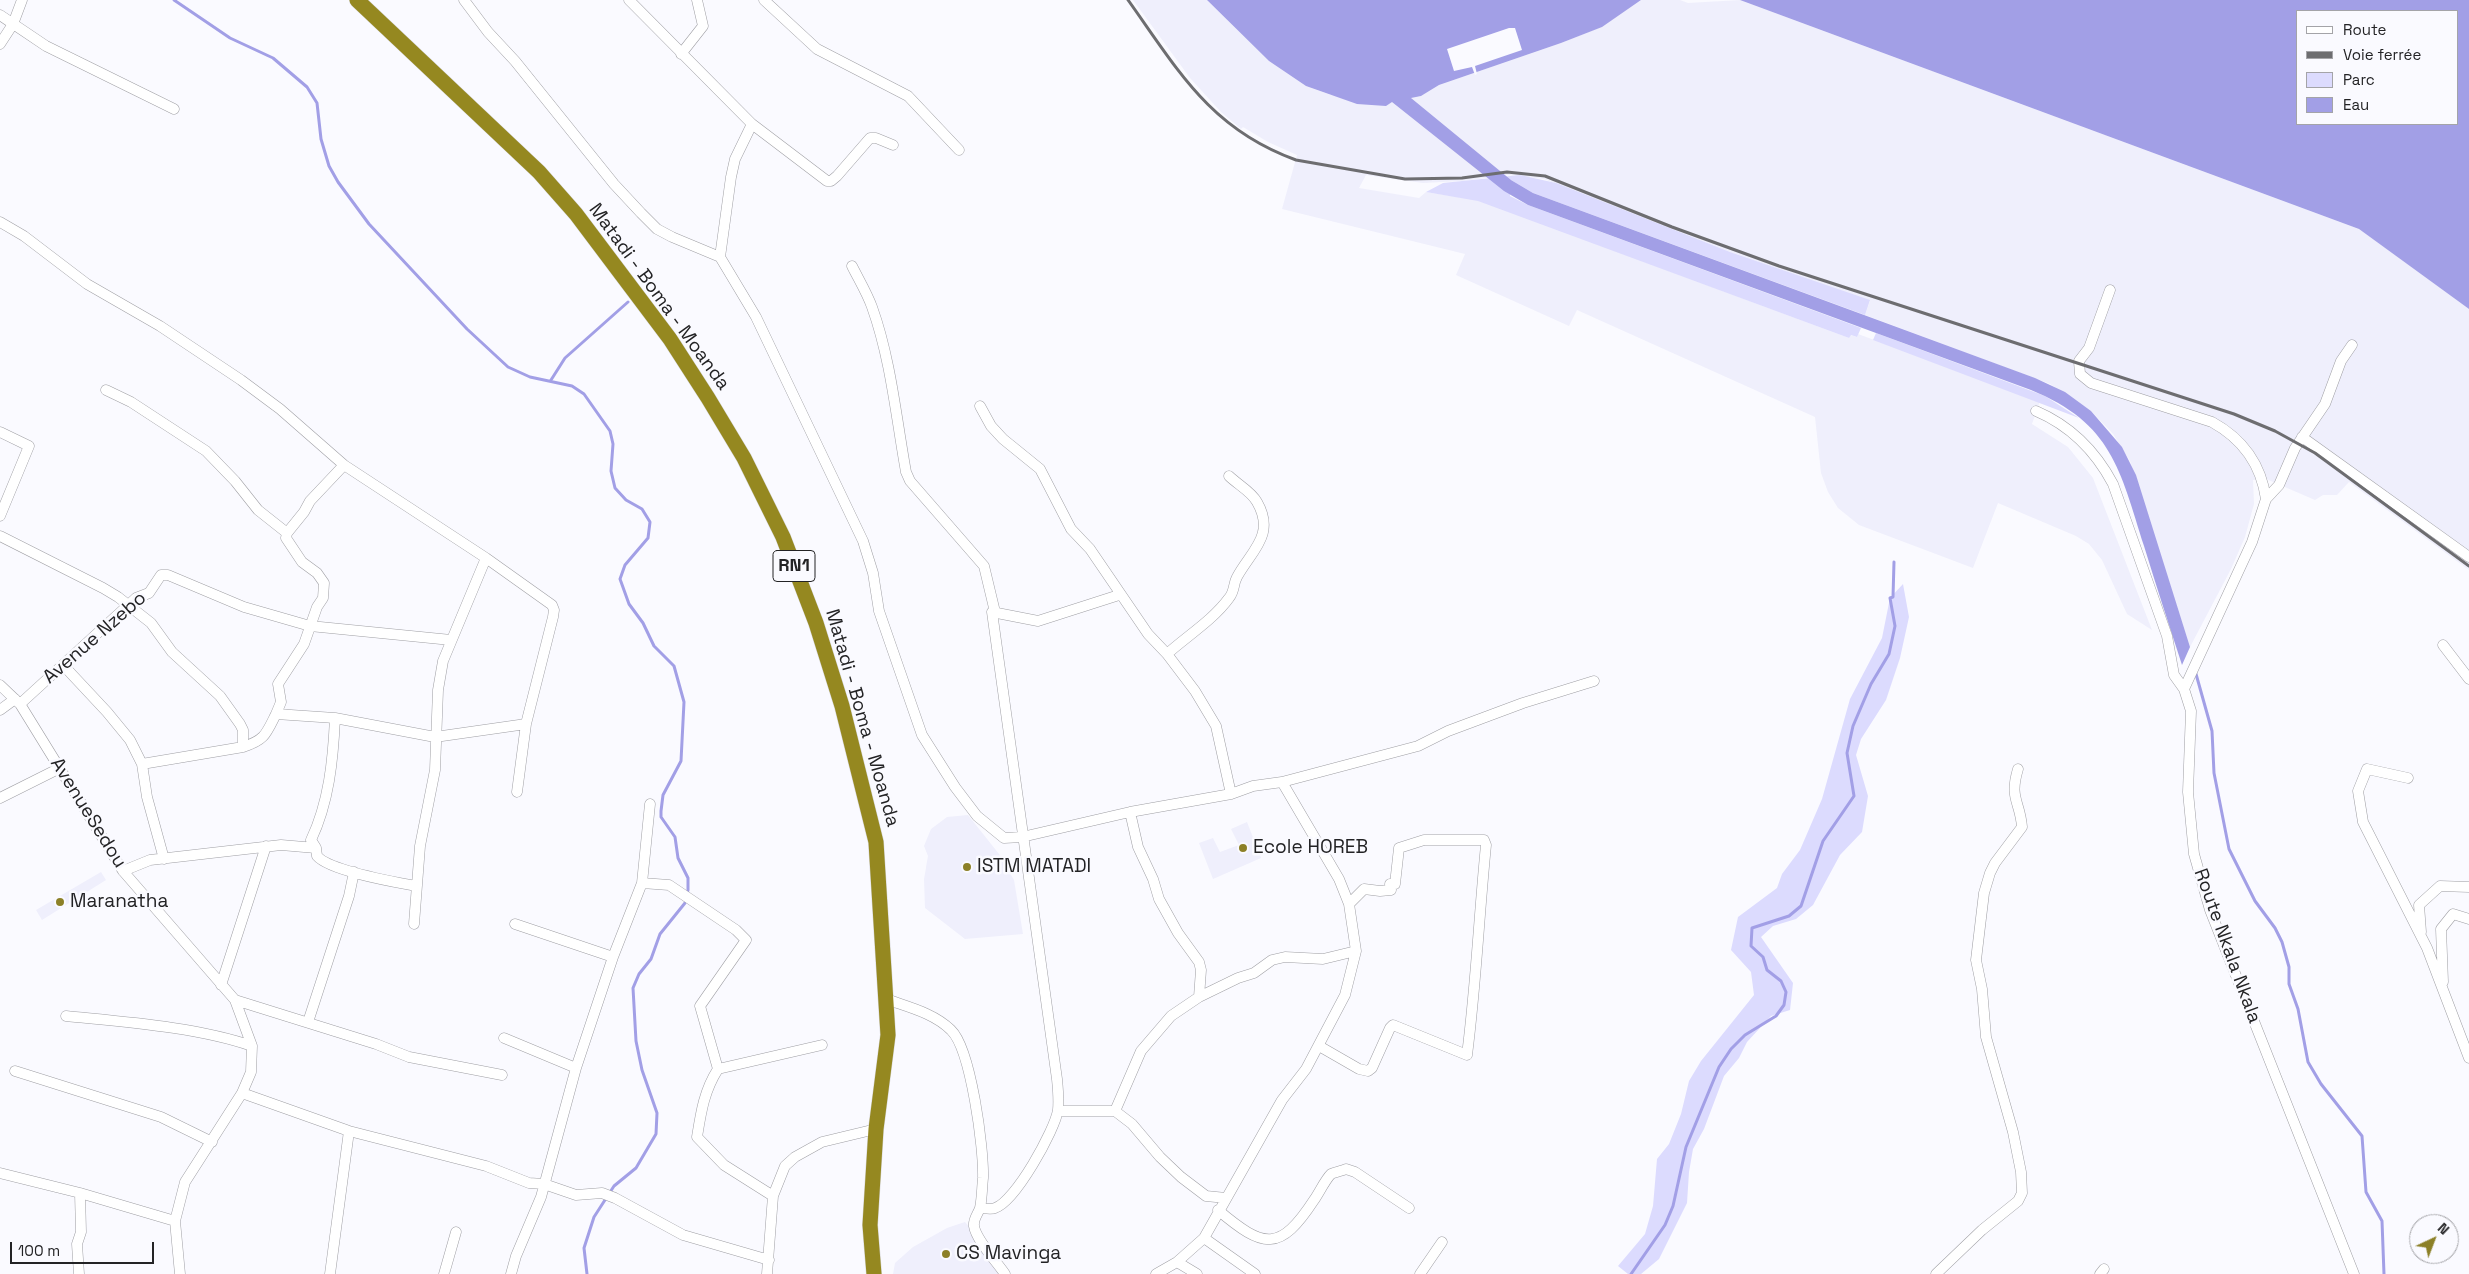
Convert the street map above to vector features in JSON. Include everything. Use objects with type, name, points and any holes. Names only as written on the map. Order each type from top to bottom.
[{"type":"highway","name":"Matadi - Boma - Moanda","points":[[357,0],[533,166],[576,214],[670,339],[744,458],[783,537],[816,623],[842,706],[876,842],[888,1035],[876,1129],[870,1225],[874,1274]]},
{"type":"street","points":[[0,44],[12,24],[22,0]]},
{"type":"street","points":[[464,0],[488,32],[522,69],[614,184],[641,213],[657,229],[720,257],[756,317],[862,541],[873,573],[880,611],[922,735],[955,787],[977,816],[1004,838],[1022,837],[1130,812],[1232,794],[1253,786],[1282,782],[1418,746],[1448,731],[1523,703],[1594,681]]},
{"type":"street","points":[[629,0],[752,124],[828,181],[837,176],[870,138],[876,138],[894,145]]},
{"type":"street","points":[[681,54],[703,26],[697,0]]},
{"type":"street","points":[[764,0],[817,48],[908,96],[959,150]]},
{"type":"street","points":[[0,15],[46,46],[174,109]]},
{"type":"street","points":[[720,257],[731,177],[736,159],[752,124]]},
{"type":"street","points":[[0,222],[24,236],[87,284],[160,326],[241,380],[280,409],[344,465],[486,558],[547,601],[554,610],[526,724],[517,792]]},
{"type":"street","points":[[852,266],[872,306],[886,355],[906,472],[917,490],[984,566],[995,612],[992,612],[1057,1079],[1058,1112],[1031,1170],[1015,1192],[1006,1202],[994,1209],[980,1208]]},
{"type":"street","points":[[2110,290],[2089,348],[2079,361],[2079,370],[2083,378],[2091,383],[2212,422],[2222,427],[2239,441],[2252,458],[2261,478],[2266,499]]},
{"type":"street","points":[[2184,690],[2252,542],[2266,499],[2279,485],[2294,448],[2325,404],[2341,361],[2352,345]]},
{"type":"street","points":[[106,390],[131,402],[206,451],[258,510],[287,533]]},
{"type":"street","points":[[980,406],[991,426],[1003,439],[1040,469],[1064,518],[1090,549],[1119,595],[1148,634],[1167,654],[1195,690],[1216,726],[1232,794]]},
{"type":"street","name":"Route Nkala Nkala","points":[[2036,411],[2058,422],[2077,436],[2106,470],[2113,484],[2167,636],[2174,675],[2184,690],[2191,711],[2188,792],[2194,854],[2210,910],[2354,1274]]},
{"type":"street","points":[[0,432],[29,446],[0,516]]},
{"type":"street","points":[[2302,437],[2469,557]]},
{"type":"street","points":[[142,764],[243,748],[264,738],[281,702],[278,684],[304,644],[323,598],[324,583],[298,556],[286,538],[287,533],[304,512],[310,501],[344,465]]},
{"type":"street","points":[[1167,654],[1229,599],[1235,589],[1236,578],[1258,546],[1265,530],[1257,501],[1229,476]]},
{"type":"street","points":[[0,536],[103,588],[151,623],[172,652],[228,706],[243,730],[243,748]]},
{"type":"street","points":[[414,924],[420,846],[435,770],[435,737],[443,660],[486,558]]},
{"type":"street","name":"Avenue Nzebo","points":[[0,710],[17,702],[64,666],[136,598],[149,592],[161,575],[168,575],[244,607],[310,626]]},
{"type":"street","points":[[992,612],[1038,621],[1119,595]]},
{"type":"street","points":[[310,626],[450,640]]},
{"type":"street","points":[[2443,645],[2469,679]]},
{"type":"street","points":[[64,666],[130,740],[142,764],[147,797],[164,859]]},
{"type":"street","name":"AvenueSedou","points":[[0,684],[17,702],[123,871],[236,1000],[252,1046],[251,1072],[242,1093],[185,1182],[175,1221],[180,1274]]},
{"type":"street","points":[[276,714],[335,718],[435,737],[526,724]]},
{"type":"street","points":[[335,718],[333,757],[327,795],[319,825],[311,840],[321,860],[377,879],[416,886]]},
{"type":"street","points":[[0,798],[60,768]]},
{"type":"street","points":[[1938,1273],[1982,1230],[2018,1201],[2022,1193],[2021,1172],[2013,1132],[1986,1037],[1982,989],[1976,960],[1984,893],[1990,874],[1995,863],[2022,827],[2014,796],[2014,784],[2018,769]]},
{"type":"street","points":[[2408,778],[2367,770],[2358,791],[2363,822],[2422,938],[2469,1058]]},
{"type":"street","points":[[1156,1274],[1177,1262],[1204,1238],[1218,1210],[1282,1100],[1306,1069],[1345,994],[1356,951],[1349,904],[1339,879],[1282,782]]},
{"type":"street","points":[[511,1274],[516,1256],[541,1197],[576,1068],[613,957],[642,883],[650,804]]},
{"type":"street","points":[[1130,812],[1138,847],[1154,879],[1159,899],[1178,933],[1199,962],[1202,970],[1199,997]]},
{"type":"street","points":[[1319,1046],[1359,1069],[1368,1071],[1372,1068],[1393,1025],[1467,1055],[1474,1001],[1479,914],[1486,844],[1484,840],[1480,839],[1443,839],[1412,842],[1399,848],[1395,884],[1390,884],[1391,890],[1364,889],[1349,904]]},
{"type":"street","points":[[123,871],[150,860],[266,846],[281,845],[316,848]]},
{"type":"street","points":[[221,985],[266,846]]},
{"type":"street","points":[[308,1022],[349,896],[354,872]]},
{"type":"street","points":[[642,883],[669,885],[736,930],[746,940],[712,986],[700,1006],[718,1069]]},
{"type":"street","points":[[2422,938],[2419,905],[2440,886],[2469,887]]},
{"type":"street","points":[[2443,991],[2441,929],[2453,914],[2469,918]]},
{"type":"street","points":[[516,924],[613,957]]},
{"type":"street","points":[[1115,1111],[1141,1051],[1171,1016],[1199,997],[1238,978],[1254,973],[1272,960],[1285,957],[1322,959],[1356,951]]},
{"type":"street","points":[[886,999],[927,1014],[942,1023],[953,1032],[963,1048],[974,1092],[983,1176],[980,1208],[974,1225],[977,1234],[1005,1274]]},
{"type":"street","points":[[236,1000],[308,1022],[409,1057],[502,1076]]},
{"type":"street","points":[[66,1016],[150,1025],[237,1041],[252,1046]]},
{"type":"street","points":[[504,1038],[576,1068]]},
{"type":"street","points":[[773,1196],[724,1165],[697,1137],[702,1102],[708,1085],[718,1069],[822,1045]]},
{"type":"street","points":[[15,1071],[161,1117],[212,1142]]},
{"type":"street","points":[[242,1093],[349,1131],[486,1166],[529,1183],[544,1184],[576,1195],[602,1193],[614,1197],[682,1235],[769,1260]]},
{"type":"street","points":[[1058,1112],[1115,1111],[1132,1124],[1160,1157],[1181,1177],[1206,1196],[1226,1198]]},
{"type":"street","points":[[767,1274],[773,1196],[782,1172],[794,1156],[822,1142],[876,1129]]},
{"type":"street","points":[[330,1274],[349,1131]]},
{"type":"street","points":[[1218,1210],[1243,1231],[1262,1239],[1275,1239],[1285,1235],[1300,1222],[1331,1175],[1346,1169],[1356,1172],[1409,1208]]},
{"type":"street","points":[[0,1173],[80,1193],[175,1221]]},
{"type":"street","points":[[79,1274],[77,1244],[82,1226],[80,1193]]},
{"type":"street","points":[[444,1274],[456,1232]]},
{"type":"street","points":[[1204,1238],[1256,1274]]},
{"type":"street","points":[[1420,1274],[1442,1242]]},
{"type":"street","points":[[1177,1262],[1197,1274]]},
{"type":"shaded area","points":[[1133,0],[1207,0],[1269,61],[1306,86],[1331,95],[1392,102],[1421,96],[1439,85],[1561,43],[1601,27],[1641,0],[1680,0],[1688,3],[1740,0],[2359,229],[2469,309],[2469,570],[2349,482],[2337,495],[2323,495],[2315,500],[2264,478],[2253,480],[2254,504],[2245,537],[2231,569],[2190,647],[2130,461],[2113,434],[2091,411],[2050,384],[1865,315],[1870,301],[1730,252],[1544,179],[1507,175],[1463,181],[1423,183],[1366,175],[1359,188],[1419,198],[1426,192],[1478,200],[1849,338],[1850,335],[1857,337],[1858,334],[2040,401],[2032,424],[2068,447],[2093,478],[2152,630],[2127,614],[2102,560],[2089,544],[2076,536],[1998,503],[1973,568],[1859,525],[1838,508],[1828,492],[1821,473],[1815,417],[1577,310],[1569,326],[1456,275],[1465,254],[1282,209],[1297,155],[1268,142],[1243,127],[1241,129],[1221,112],[1190,78]]},
{"type":"shaded area","name":"ISTM MATADI","points":[[968,815],[999,854],[1014,880],[1023,934],[965,939],[925,908],[924,879],[928,856],[924,846],[931,829],[947,817]]},
{"type":"shaded area","name":"Ecole HOREB","points":[[1247,822],[1261,858],[1213,879],[1199,843],[1213,838],[1220,852],[1239,845],[1231,829]]},
{"type":"shaded area","name":"Maranatha","points":[[101,872],[106,880],[42,920],[36,910]]},
{"type":"shaded area","name":"CS Mavinga","points":[[965,1222],[981,1240],[1000,1274],[893,1274],[895,1263],[913,1247],[947,1228]]},
{"type":"green space","points":[[1520,175],[1556,183],[1730,252],[1870,300],[1865,315],[1533,193],[1511,180],[1510,196],[1528,205],[1861,328],[1857,337],[1851,335],[1849,338],[1478,201],[1426,192],[1443,183]]},
{"type":"green space","points":[[1876,333],[2045,396],[2079,418],[1873,340]]},
{"type":"green space","points":[[1903,584],[1909,617],[1900,658],[1886,700],[1861,739],[1856,755],[1868,796],[1862,832],[1840,855],[1813,905],[1796,919],[1773,926],[1761,937],[1793,983],[1790,1010],[1771,1016],[1747,1042],[1739,1058],[1724,1076],[1704,1129],[1693,1149],[1687,1203],[1659,1259],[1641,1274],[1628,1274],[1618,1266],[1645,1234],[1653,1206],[1657,1159],[1669,1144],[1681,1114],[1689,1081],[1701,1061],[1754,995],[1751,972],[1731,950],[1738,917],[1777,888],[1782,874],[1800,850],[1822,799],[1850,699],[1882,638],[1890,598]]},
{"type":"water","points":[[1207,0],[1641,0],[1602,27],[1439,85],[1421,96],[1411,98],[1511,180],[1533,193],[2035,378],[2065,392],[2091,411],[2122,447],[2136,475],[2190,647],[2182,665],[2128,494],[2119,472],[2109,452],[2096,434],[2079,418],[2058,403],[2031,390],[1528,205],[1504,191],[1392,102],[1386,106],[1357,104],[1306,86],[1269,61]]},
{"type":"water","points":[[1740,0],[2469,0],[2469,309],[2359,229]]},
{"type":"pier","points":[[1509,28],[1515,28],[1522,50],[1475,66],[1477,74],[1475,75],[1472,67],[1454,71],[1447,49]]},
{"type":"waterway","points":[[174,0],[230,38],[273,58],[307,87],[317,103],[321,139],[329,166],[338,182],[369,224],[467,329],[508,367],[530,377],[572,386],[584,394],[610,431],[613,444],[611,471],[615,488],[626,500],[642,509],[650,522],[648,538],[625,565],[620,579],[629,604],[643,623],[654,646],[674,666],[684,702],[681,761],[663,795],[661,817],[675,837],[678,858],[688,878],[688,890],[685,903],[660,934],[651,959],[639,974],[633,988],[636,1041],[642,1070],[657,1113],[656,1134],[636,1168],[614,1186],[594,1217],[584,1248],[587,1274]]},
{"type":"waterway","points":[[551,380],[565,358],[628,302]]},
{"type":"waterway","points":[[1631,1274],[1665,1225],[1673,1206],[1686,1147],[1719,1067],[1731,1049],[1745,1035],[1776,1016],[1784,1005],[1786,992],[1781,981],[1767,970],[1763,957],[1751,946],[1752,928],[1789,916],[1801,906],[1823,841],[1854,796],[1847,753],[1853,726],[1871,684],[1889,654],[1895,626],[1890,598],[1893,597],[1894,562]]},
{"type":"waterway","points":[[2196,674],[2212,731],[2214,773],[2229,849],[2255,901],[2275,928],[2282,942],[2289,967],[2289,984],[2298,1009],[2308,1062],[2321,1084],[2362,1136],[2366,1192],[2382,1221],[2384,1274]]},
{"type":"railway","points":[[1128,0],[1198,95],[1240,132],[1266,147],[1296,160],[1405,179],[1462,178],[1507,172],[1545,176],[1672,227],[1779,266],[2234,414],[2275,431],[2315,453],[2469,566]]},
{"type":"place","name":"Ecole HOREB","points":[[1243,848]]},
{"type":"place","name":"ISTM MATADI","points":[[967,867]]},
{"type":"place","name":"Maranatha","points":[[60,902]]},
{"type":"place","name":"CS Mavinga","points":[[946,1254]]}]
